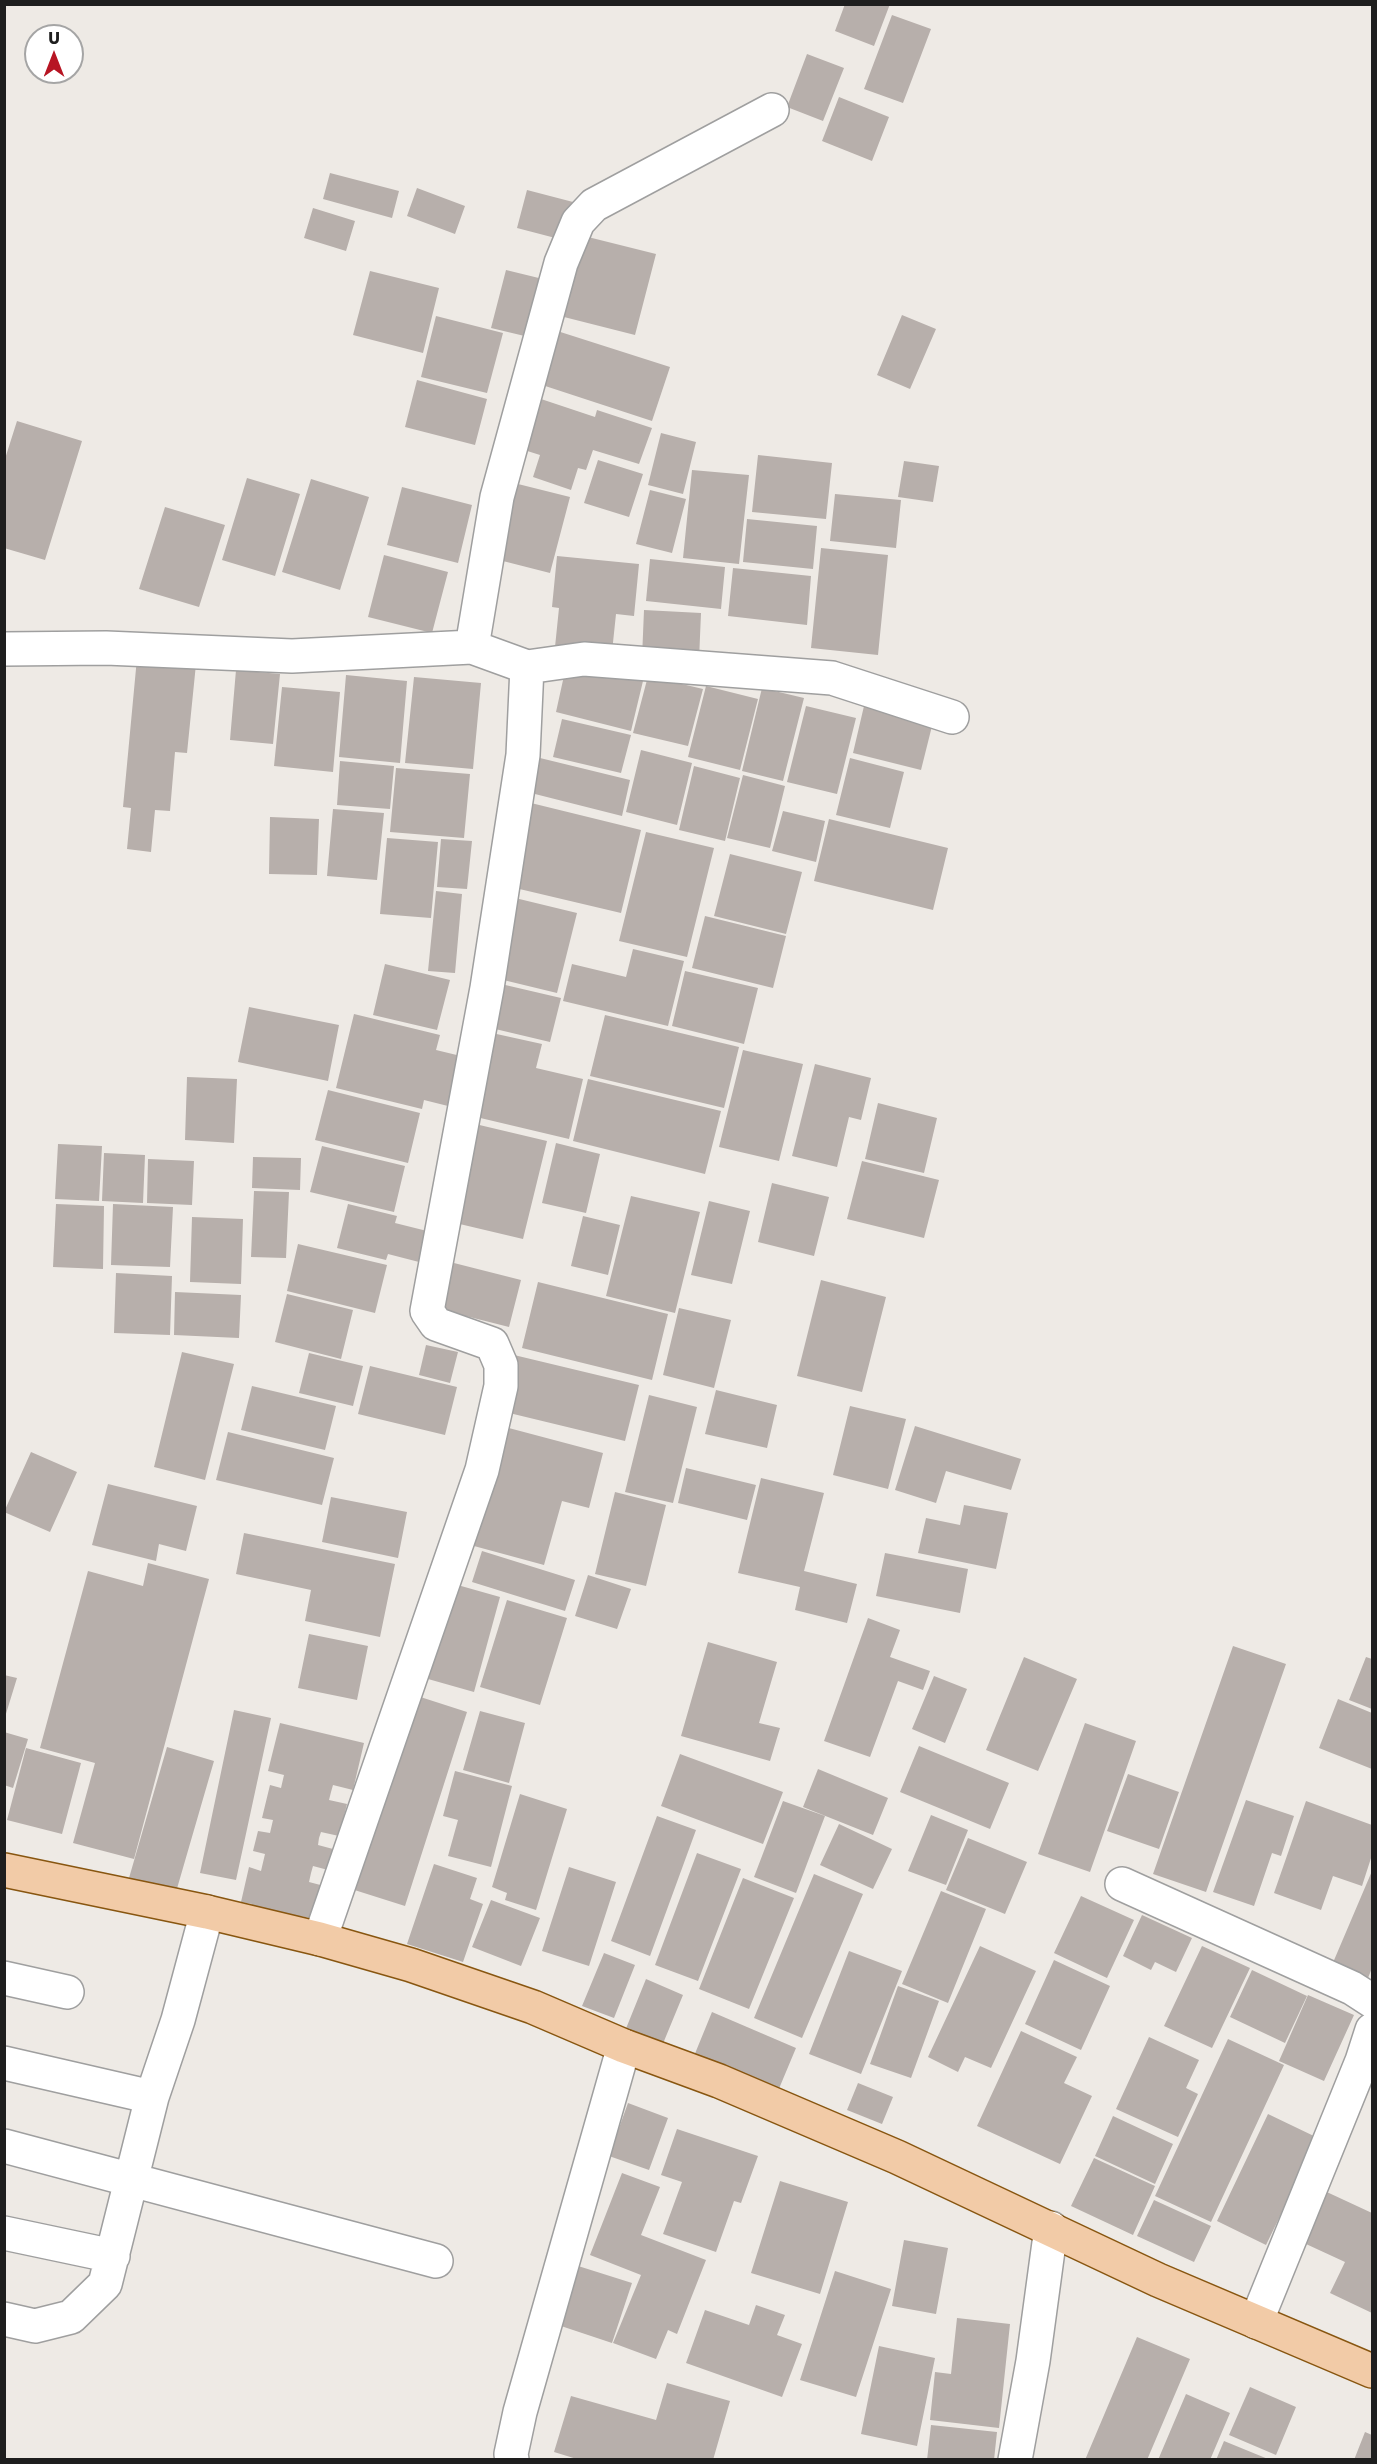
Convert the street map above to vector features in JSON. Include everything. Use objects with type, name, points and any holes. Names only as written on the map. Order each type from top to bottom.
[{"type":"main road","points":[[4,1870],[207,1912],[320,1939],[411,1965],[533,2007],[624,2046],[719,2081],[897,2157],[1158,2280],[1372,2371]]},
{"type":"street","points":[[472,647],[497,497],[561,263],[578,222],[594,205],[772,110]]},
{"type":"street","points":[[4,649],[106,648],[292,656],[472,647],[527,668],[584,659],[832,678],[952,717]]},
{"type":"street","points":[[320,1939],[482,1470],[501,1386],[501,1365],[492,1344],[436,1324],[427,1311],[487,988],[524,755],[527,668]]},
{"type":"street","points":[[1122,1884],[1352,1988],[1372,2001]]},
{"type":"street","points":[[4,2319],[35,2326],[71,2317],[105,2284],[133,2181],[152,2097],[178,2020],[207,1912]]},
{"type":"street","points":[[4,1978],[67,1992]]},
{"type":"street","points":[[1256,2322],[1358,2072],[1372,2030]]},
{"type":"street","points":[[512,2460],[511,2454],[520,2412],[624,2046]]},
{"type":"street","points":[[4,2063],[152,2097]]},
{"type":"street","points":[[4,2146],[436,2261]]},
{"type":"street","points":[[1015,2460],[1033,2361],[1051,2228]]},
{"type":"street","points":[[4,2233],[113,2256]]},
{"type":"building","points":[[845,4],[890,4],[874,46],[835,31]]},
{"type":"building","points":[[892,15],[931,29],[903,103],[864,89]]},
{"type":"building","points":[[807,54],[844,68],[823,121],[787,107]]},
{"type":"building","points":[[839,97],[889,117],[872,161],[822,141]]},
{"type":"building","points":[[330,173],[399,191],[392,218],[323,199]]},
{"type":"building","points":[[417,188],[465,206],[455,234],[407,216]]},
{"type":"building","points":[[527,190],[573,202],[563,240],[517,228]]},
{"type":"building","points":[[313,208],[355,221],[346,251],[304,238]]},
{"type":"building","points":[[584,236],[656,254],[635,335],[564,317]]},
{"type":"building","points":[[506,270],[547,280],[533,338],[491,328]]},
{"type":"building","points":[[370,271],[439,288],[423,353],[353,335]]},
{"type":"building","points":[[902,315],[936,329],[910,389],[877,375]]},
{"type":"building","points":[[436,316],[503,333],[487,393],[421,377]]},
{"type":"building","points":[[551,329],[670,367],[652,421],[533,382]]},
{"type":"building","points":[[417,380],[487,399],[475,445],[405,427]]},
{"type":"building","points":[[538,398],[595,417],[597,410],[652,428],[639,464],[593,450],[586,470],[578,468],[571,490],[533,477],[540,455],[521,449]]},
{"type":"building","points":[[17,421],[82,441],[45,560],[4,548],[4,462]]},
{"type":"building","points":[[661,433],[696,442],[683,494],[648,485]]},
{"type":"building","points":[[758,455],[832,463],[826,519],[752,512]]},
{"type":"building","points":[[598,460],[643,474],[629,517],[584,503]]},
{"type":"building","points":[[904,461],[939,466],[933,502],[898,497]]},
{"type":"building","points":[[692,470],[749,475],[739,564],[683,558]]},
{"type":"building","points":[[247,478],[300,494],[275,576],[222,560]]},
{"type":"building","points":[[311,479],[369,497],[340,590],[282,572]]},
{"type":"building","points":[[518,484],[570,497],[550,573],[499,560]]},
{"type":"building","points":[[402,487],[472,505],[458,563],[387,545]]},
{"type":"building","points":[[650,490],[686,499],[672,553],[636,544]]},
{"type":"building","points":[[835,494],[901,500],[896,548],[830,541]]},
{"type":"building","points":[[165,507],[225,525],[199,607],[139,589]]},
{"type":"building","points":[[747,519],[817,526],[813,569],[743,562]]},
{"type":"building","points":[[821,548],[888,555],[878,655],[811,648]]},
{"type":"building","points":[[384,555],[448,572],[432,633],[368,617]]},
{"type":"building","points":[[557,556],[639,564],[634,616],[616,614],[612,652],[555,647],[559,608],[552,607]]},
{"type":"building","points":[[650,559],[725,567],[721,609],[646,601]]},
{"type":"building","points":[[733,568],[811,576],[807,625],[728,616]]},
{"type":"building","points":[[644,610],[701,613],[699,660],[642,658]]},
{"type":"building","points":[[137,658],[196,664],[187,753],[175,752],[170,811],[155,810],[151,852],[127,849],[131,808],[123,807]]},
{"type":"building","points":[[567,662],[643,681],[631,731],[556,712]]},
{"type":"building","points":[[236,670],[280,674],[273,744],[230,740]]},
{"type":"building","points":[[346,675],[407,681],[400,763],[339,757]]},
{"type":"building","points":[[648,676],[703,689],[688,746],[633,733]]},
{"type":"building","points":[[414,677],[481,683],[473,769],[405,763]]},
{"type":"building","points":[[706,686],[758,699],[740,770],[688,757]]},
{"type":"building","points":[[282,687],[340,692],[333,772],[274,766]]},
{"type":"building","points":[[762,688],[804,698],[783,781],[742,771]]},
{"type":"building","points":[[806,706],[856,718],[837,794],[787,782]]},
{"type":"building","points":[[864,706],[933,722],[921,770],[853,753]]},
{"type":"building","points":[[562,719],[631,735],[621,773],[553,757]]},
{"type":"building","points":[[641,750],[692,763],[677,825],[626,812]]},
{"type":"building","points":[[540,758],[630,780],[622,816],[531,793]]},
{"type":"building","points":[[850,758],[904,772],[890,828],[836,815]]},
{"type":"building","points":[[340,761],[394,766],[390,809],[337,805]]},
{"type":"building","points":[[694,766],[740,778],[725,841],[679,830]]},
{"type":"building","points":[[396,768],[470,774],[464,838],[390,832]]},
{"type":"building","points":[[743,775],[785,786],[770,848],[727,838]]},
{"type":"building","points":[[531,803],[641,830],[621,913],[511,887]]},
{"type":"building","points":[[333,809],[384,813],[377,880],[327,876]]},
{"type":"building","points":[[783,811],[825,821],[816,862],[772,851]]},
{"type":"building","points":[[270,817],[319,819],[317,875],[269,874]]},
{"type":"building","points":[[829,819],[948,848],[933,910],[814,881]]},
{"type":"building","points":[[646,832],[714,848],[687,957],[619,941]]},
{"type":"building","points":[[387,838],[438,842],[431,918],[380,914]]},
{"type":"building","points":[[441,839],[472,841],[467,889],[437,887]]},
{"type":"building","points":[[730,854],[802,872],[786,934],[714,916]]},
{"type":"building","points":[[436,891],[462,894],[455,973],[428,971]]},
{"type":"building","points":[[511,897],[577,913],[557,993],[491,977]]},
{"type":"building","points":[[705,916],[786,936],[773,988],[692,968]]},
{"type":"building","points":[[633,949],[684,961],[668,1026],[563,1001],[572,964],[626,977]]},
{"type":"building","points":[[385,964],[450,980],[437,1030],[373,1015]]},
{"type":"building","points":[[685,971],[758,988],[744,1044],[672,1026]]},
{"type":"building","points":[[501,984],[561,998],[550,1042],[491,1028]]},
{"type":"building","points":[[249,1007],[339,1025],[328,1081],[238,1062]]},
{"type":"building","points":[[354,1014],[440,1035],[436,1050],[465,1057],[452,1107],[424,1100],[422,1109],[336,1088]]},
{"type":"building","points":[[605,1015],[739,1047],[724,1108],[590,1076]]},
{"type":"building","points":[[492,1033],[542,1044],[536,1068],[583,1079],[569,1139],[472,1116]]},
{"type":"building","points":[[743,1050],[803,1064],[779,1161],[719,1147]]},
{"type":"building","points":[[815,1064],[871,1078],[861,1120],[849,1117],[837,1167],[792,1156]]},
{"type":"building","points":[[187,1077],[237,1079],[234,1143],[185,1140]]},
{"type":"building","points":[[588,1079],[721,1111],[705,1174],[573,1141]]},
{"type":"building","points":[[328,1090],[420,1113],[408,1163],[315,1140]]},
{"type":"building","points":[[878,1103],[937,1118],[924,1173],[865,1159]]},
{"type":"building","points":[[471,1123],[547,1141],[523,1239],[447,1221]]},
{"type":"building","points":[[556,1143],[600,1154],[586,1213],[542,1203]]},
{"type":"building","points":[[58,1144],[102,1146],[99,1201],[55,1199]]},
{"type":"building","points":[[322,1146],[405,1166],[394,1212],[310,1192]]},
{"type":"building","points":[[104,1153],[145,1155],[143,1203],[102,1201]]},
{"type":"building","points":[[253,1157],[301,1158],[300,1190],[252,1188]]},
{"type":"building","points":[[148,1159],[194,1161],[192,1205],[147,1203]]},
{"type":"building","points":[[862,1161],[939,1180],[924,1238],[847,1219]]},
{"type":"building","points":[[772,1183],[829,1197],[814,1256],[758,1242]]},
{"type":"building","points":[[254,1191],[289,1192],[286,1258],[251,1257]]},
{"type":"building","points":[[631,1196],[700,1212],[675,1313],[606,1296]]},
{"type":"building","points":[[709,1201],[750,1211],[732,1284],[691,1275]]},
{"type":"building","points":[[56,1204],[104,1206],[103,1269],[53,1267]]},
{"type":"building","points":[[113,1204],[173,1207],[170,1267],[111,1265]]},
{"type":"building","points":[[348,1204],[397,1216],[395,1223],[427,1231],[419,1262],[388,1254],[386,1260],[337,1248]]},
{"type":"building","points":[[583,1216],[620,1225],[608,1275],[571,1266]]},
{"type":"building","points":[[192,1217],[243,1219],[241,1284],[190,1282]]},
{"type":"building","points":[[298,1244],[387,1265],[375,1313],[287,1291]]},
{"type":"building","points":[[450,1262],[521,1280],[509,1327],[438,1309]]},
{"type":"building","points":[[116,1273],[172,1276],[170,1335],[114,1333]]},
{"type":"building","points":[[821,1280],[886,1297],[862,1392],[797,1376]]},
{"type":"building","points":[[538,1282],[668,1314],[652,1380],[522,1348]]},
{"type":"building","points":[[175,1292],[241,1295],[239,1338],[174,1335]]},
{"type":"building","points":[[287,1294],[353,1310],[341,1359],[275,1342]]},
{"type":"building","points":[[679,1308],[731,1320],[714,1388],[663,1375]]},
{"type":"building","points":[[426,1345],[458,1352],[450,1383],[419,1375]]},
{"type":"building","points":[[182,1352],[234,1364],[205,1480],[154,1467]]},
{"type":"building","points":[[309,1353],[363,1366],[353,1406],[299,1393]]},
{"type":"building","points":[[514,1355],[639,1385],[625,1441],[501,1411]]},
{"type":"building","points":[[370,1366],[457,1387],[445,1435],[358,1414]]},
{"type":"building","points":[[252,1386],[336,1406],[325,1450],[241,1430]]},
{"type":"building","points":[[716,1390],[777,1405],[767,1448],[705,1434]]},
{"type":"building","points":[[649,1395],[697,1407],[673,1503],[625,1492]]},
{"type":"building","points":[[850,1406],[906,1419],[888,1489],[833,1475]]},
{"type":"building","points":[[915,1426],[1021,1459],[1011,1490],[946,1471],[936,1503],[895,1490]]},
{"type":"building","points":[[505,1427],[603,1453],[589,1508],[562,1501],[544,1565],[474,1546]]},
{"type":"building","points":[[228,1432],[334,1458],[322,1505],[216,1480]]},
{"type":"building","points":[[31,1452],[77,1472],[50,1532],[4,1512]]},
{"type":"building","points":[[686,1468],[756,1485],[747,1520],[678,1503]]},
{"type":"building","points":[[761,1478],[824,1493],[804,1571],[857,1584],[847,1623],[795,1610],[800,1587],[738,1573]]},
{"type":"building","points":[[108,1484],[197,1506],[186,1551],[159,1544],[156,1561],[92,1545]]},
{"type":"building","points":[[615,1492],[666,1505],[646,1586],[595,1574]]},
{"type":"building","points":[[331,1497],[407,1512],[398,1558],[322,1542]]},
{"type":"building","points":[[964,1505],[1008,1513],[996,1569],[918,1553],[926,1518],[960,1525]]},
{"type":"building","points":[[244,1533],[395,1564],[380,1637],[305,1621],[311,1590],[236,1574]]},
{"type":"building","points":[[482,1551],[575,1580],[565,1611],[472,1582]]},
{"type":"building","points":[[885,1553],[968,1569],[960,1613],[876,1596]]},
{"type":"building","points":[[148,1563],[209,1579],[134,1859],[73,1843],[95,1763],[40,1748],[88,1571],[143,1586]]},
{"type":"building","points":[[588,1575],[631,1589],[617,1629],[575,1616]]},
{"type":"building","points":[[447,1582],[500,1597],[474,1692],[421,1677]]},
{"type":"building","points":[[507,1600],[567,1618],[540,1705],[480,1687]]},
{"type":"building","points":[[868,1618],[900,1630],[890,1657],[930,1671],[923,1690],[898,1681],[870,1757],[824,1741]]},
{"type":"building","points":[[309,1634],[368,1646],[357,1700],[298,1688]]},
{"type":"building","points":[[708,1642],[777,1662],[759,1723],[780,1728],[770,1761],[681,1736]]},
{"type":"building","points":[[1233,1646],[1286,1664],[1206,1892],[1153,1874]]},
{"type":"building","points":[[1024,1657],[1077,1679],[1038,1771],[986,1750]]},
{"type":"building","points":[[1366,1657],[1372,1659],[1372,1709],[1349,1700]]},
{"type":"building","points":[[4,1675],[17,1678],[5,1717],[4,1717]]},
{"type":"building","points":[[934,1676],[967,1689],[945,1743],[912,1729]]},
{"type":"building","points":[[408,1693],[467,1712],[405,1906],[345,1887]]},
{"type":"building","points":[[1338,1699],[1372,1713],[1372,1769],[1319,1748]]},
{"type":"building","points":[[234,1710],[271,1718],[236,1880],[200,1873]]},
{"type":"building","points":[[480,1711],[525,1723],[509,1783],[463,1770]]},
{"type":"building","points":[[280,1723],[364,1743],[353,1790],[333,1785],[331,1792],[329,1800],[347,1804],[339,1836],[321,1832],[319,1838],[318,1845],[333,1849],[328,1870],[313,1866],[309,1882],[328,1887],[320,1920],[300,1916],[297,1928],[249,1917],[252,1904],[241,1902],[249,1867],[261,1871],[265,1854],[253,1851],[258,1831],[270,1833],[273,1820],[262,1818],[270,1785],[281,1788],[284,1775],[268,1771]]},
{"type":"building","points":[[1085,1723],[1136,1741],[1090,1872],[1038,1854]]},
{"type":"building","points":[[4,1732],[28,1739],[13,1788],[4,1785]]},
{"type":"building","points":[[919,1746],[1009,1783],[990,1829],[900,1792]]},
{"type":"building","points":[[167,1747],[214,1761],[176,1892],[129,1878]]},
{"type":"building","points":[[26,1748],[81,1763],[62,1834],[7,1820]]},
{"type":"building","points":[[680,1754],[783,1792],[763,1844],[661,1806]]},
{"type":"building","points":[[818,1769],[888,1798],[873,1835],[803,1807]]},
{"type":"building","points":[[455,1771],[512,1786],[491,1867],[448,1856],[458,1820],[443,1816]]},
{"type":"building","points":[[1128,1774],[1179,1792],[1159,1849],[1107,1831]]},
{"type":"building","points":[[520,1794],[567,1809],[536,1910],[505,1900],[507,1893],[492,1887]]},
{"type":"building","points":[[1246,1800],[1294,1816],[1281,1856],[1272,1853],[1254,1906],[1213,1892]]},
{"type":"building","points":[[783,1801],[825,1816],[796,1893],[754,1877]]},
{"type":"building","points":[[1306,1801],[1372,1825],[1372,1855],[1362,1886],[1333,1876],[1321,1910],[1274,1893]]},
{"type":"building","points":[[931,1815],[968,1830],[946,1885],[908,1871]]},
{"type":"building","points":[[657,1816],[696,1830],[650,1956],[611,1941]]},
{"type":"building","points":[[839,1824],[892,1849],[873,1889],[820,1865]]},
{"type":"building","points":[[968,1838],[1027,1862],[1005,1914],[946,1890]]},
{"type":"building","points":[[697,1853],[741,1869],[698,1981],[655,1965]]},
{"type":"building","points":[[434,1864],[477,1878],[470,1899],[483,1904],[463,1962],[407,1944]]},
{"type":"building","points":[[569,1867],[616,1882],[589,1966],[542,1951]]},
{"type":"building","points":[[1372,1871],[1372,1968],[1364,1988],[1329,1972]]},
{"type":"building","points":[[814,1874],[863,1894],[802,2038],[754,2018]]},
{"type":"building","points":[[743,1878],[794,1898],[749,2009],[699,1989]]},
{"type":"building","points":[[941,1891],[986,1909],[948,2003],[902,1984]]},
{"type":"building","points":[[1081,1896],[1134,1920],[1107,1978],[1054,1953]]},
{"type":"building","points":[[491,1900],[540,1918],[521,1966],[472,1947]]},
{"type":"building","points":[[1142,1915],[1192,1938],[1176,1972],[1155,1962],[1151,1970],[1123,1956]]},
{"type":"building","points":[[980,1946],[1036,1971],[991,2068],[965,2057],[958,2072],[928,2057]]},
{"type":"building","points":[[1202,1946],[1250,1968],[1212,2048],[1164,2026]]},
{"type":"building","points":[[849,1951],[902,1971],[861,2074],[809,2054]]},
{"type":"building","points":[[604,1953],[635,1965],[614,2018],[582,2006]]},
{"type":"building","points":[[1054,1960],[1110,1986],[1081,2050],[1025,2024]]},
{"type":"building","points":[[1252,1970],[1307,1996],[1285,2043],[1230,2017]]},
{"type":"building","points":[[646,1979],[683,1995],[662,2046],[625,2031]]},
{"type":"building","points":[[898,1986],[939,2001],[911,2078],[870,2064]]},
{"type":"building","points":[[1308,1995],[1354,2015],[1324,2081],[1279,2061]]},
{"type":"building","points":[[712,2012],[796,2048],[778,2091],[694,2056]]},
{"type":"building","points":[[1021,2031],[1077,2057],[1064,2083],[1092,2096],[1060,2164],[977,2126]]},
{"type":"building","points":[[1149,2037],[1199,2060],[1186,2088],[1198,2094],[1178,2137],[1116,2109]]},
{"type":"building","points":[[1228,2039],[1284,2065],[1211,2222],[1155,2196]]},
{"type":"building","points":[[858,2083],[893,2097],[882,2124],[847,2110]]},
{"type":"building","points":[[628,2103],[668,2118],[649,2170],[609,2156]]},
{"type":"building","points":[[1268,2114],[1318,2138],[1266,2245],[1217,2221]]},
{"type":"building","points":[[1113,2116],[1173,2144],[1155,2184],[1095,2156]]},
{"type":"building","points":[[677,2129],[758,2156],[741,2203],[734,2201],[716,2252],[663,2234],[682,2182],[661,2175]]},
{"type":"building","points":[[1094,2158],[1155,2186],[1133,2235],[1071,2206]]},
{"type":"building","points":[[622,2173],[660,2187],[641,2235],[706,2260],[677,2334],[668,2330],[656,2359],[613,2343],[641,2275],[590,2255]]},
{"type":"building","points":[[780,2181],[848,2202],[820,2294],[751,2273]]},
{"type":"building","points":[[1316,2187],[1372,2213],[1372,2313],[1330,2293],[1345,2262],[1293,2238]]},
{"type":"building","points":[[1154,2200],[1211,2226],[1194,2262],[1137,2236]]},
{"type":"building","points":[[904,2240],[948,2248],[936,2314],[892,2306]]},
{"type":"building","points":[[575,2265],[632,2283],[612,2343],[555,2324]]},
{"type":"building","points":[[835,2271],[891,2289],[856,2397],[800,2380]]},
{"type":"building","points":[[756,2305],[785,2315],[777,2335],[802,2344],[782,2397],[686,2363],[705,2310],[749,2325]]},
{"type":"building","points":[[957,2318],[1010,2324],[999,2428],[930,2420],[935,2372],[951,2374]]},
{"type":"building","points":[[1137,2337],[1190,2359],[1147,2460],[1085,2460]]},
{"type":"building","points":[[879,2346],[935,2358],[917,2446],[861,2434]]},
{"type":"building","points":[[667,2383],[730,2401],[713,2460],[580,2460],[554,2452],[571,2396],[656,2420]]},
{"type":"building","points":[[1250,2387],[1296,2407],[1276,2455],[1229,2435]]},
{"type":"building","points":[[1186,2394],[1230,2413],[1210,2460],[1158,2460]]},
{"type":"building","points":[[931,2425],[997,2432],[994,2460],[927,2460]]},
{"type":"building","points":[[1365,2432],[1372,2435],[1372,2460],[1354,2460]]},
{"type":"building","points":[[1224,2441],[1268,2459],[1268,2460],[1216,2460]]}]
